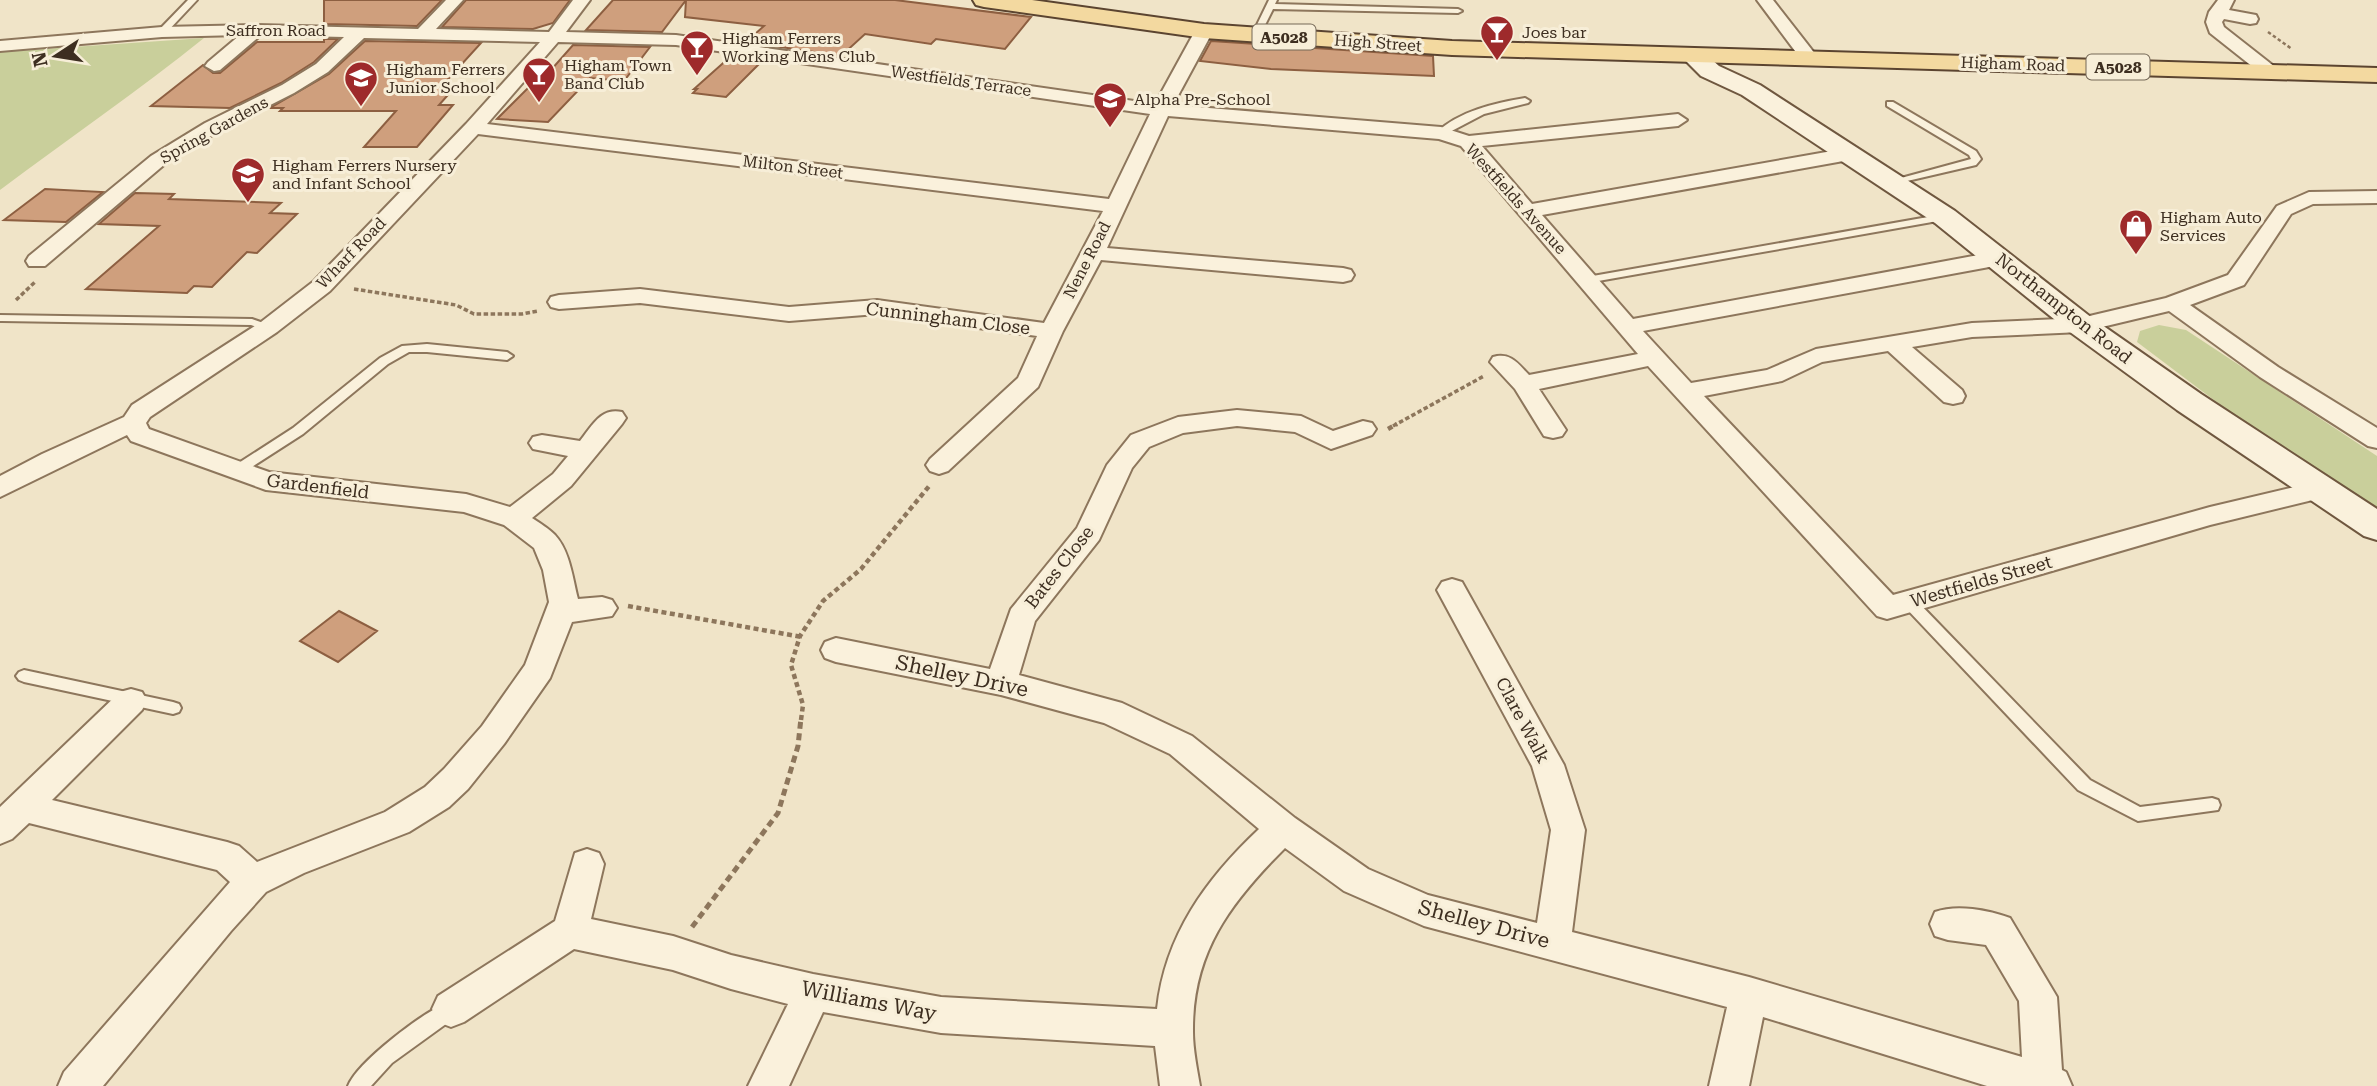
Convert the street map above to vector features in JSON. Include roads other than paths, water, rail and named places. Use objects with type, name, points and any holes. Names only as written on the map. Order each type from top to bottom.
[{"type":"main road","name":"High Street","points":[[984,0],[1204,31],[1256,35],[1452,48],[1733,57]]},
{"type":"main road","name":"Northampton Road","points":[[1693,56],[1698,63],[1721,78],[1751,90],[1945,217],[2081,325],[2319,490],[2377,527]]},
{"type":"main road","name":"Higham Road","points":[[1733,57],[2377,75]]},
{"type":"main road","points":[[1733,57],[1750,81],[1751,90]]},
{"type":"street","points":[[422,34],[455,0]]},
{"type":"street","name":"Wharf Road","points":[[0,488],[51,460],[133,424],[141,411],[269,327],[322,286],[473,128],[552,39],[582,0]]},
{"type":"street","points":[[1765,0],[1810,59]]},
{"type":"street","points":[[2250,19],[2221,6],[2214,22],[2216,29],[2269,71]]},
{"type":"street","name":"Saffron Road","points":[[0,46],[162,32],[257,30],[362,31],[552,39]]},
{"type":"street","points":[[214,66],[257,30]]},
{"type":"street","name":"Spring Gardens","points":[[37,261],[158,160],[212,127],[311,75],[362,31]]},
{"type":"street","name":"Nene Road","points":[[939,465],[1029,382],[1051,331],[1094,253],[1161,110],[1204,31]]},
{"type":"street","name":"Westfields Terrace","points":[[552,39],[676,40],[1161,110]]},
{"type":"street","name":"Westfields Avenue","points":[[1161,110],[1441,133],[1468,142],[1686,392]]},
{"type":"street","points":[[1468,142],[1678,120]]},
{"type":"street","name":"Milton Street","points":[[473,128],[1114,206]]},
{"type":"street","points":[[1527,211],[1849,155]]},
{"type":"street","points":[[1686,392],[1773,376],[1816,356],[1972,330],[2081,325],[2173,303],[2236,280],[2284,210],[2309,198],[2377,197]]},
{"type":"street","points":[[1094,253],[1343,275]]},
{"type":"street","points":[[1627,327],[2000,258]]},
{"type":"street","name":"Cunningham Close","points":[[559,302],[597,289],[789,314],[877,307],[1051,331]]},
{"type":"street","points":[[2173,303],[2269,372],[2377,440]]},
{"type":"street","points":[[1893,343],[1953,396]]},
{"type":"street","points":[[1553,430],[1512,372],[1654,358]]},
{"type":"street","name":"Westfields Street","points":[[1686,392],[1887,608],[2210,516],[2319,490]]},
{"type":"street","points":[[514,517],[562,480],[613,418]]},
{"type":"street","name":"Bates Close","points":[[1000,683],[1021,617],[1089,533],[1120,465],[1140,441],[1178,425],[1237,418],[1301,424],[1331,441],[1363,429]]},
{"type":"street","name":"Gardenfield","points":[[133,424],[140,435],[266,481],[466,503],[514,517],[546,543],[557,570],[564,602],[539,670],[493,735],[437,797],[397,822],[292,862],[254,881]]},
{"type":"street","points":[[542,443],[586,450]]},
{"type":"street","name":"Clare Walk","points":[[1452,590],[1548,765],[1568,830],[1552,943]]},
{"type":"street","points":[[561,612],[613,606]]},
{"type":"street","name":"Shelley Drive","points":[[836,650],[1000,683],[1111,712],[1181,745],[1283,828],[1356,880],[1424,910],[1749,995],[2048,1084]]},
{"type":"street","points":[[11,818],[131,701]]},
{"type":"street","points":[[11,818],[227,857],[254,881],[78,1086]]},
{"type":"street","points":[[1180,1086],[1174,1029],[1184,959],[1212,903],[1234,875],[1283,828]]},
{"type":"street","points":[[451,1009],[570,931],[587,864]]},
{"type":"street","points":[[1948,924],[1997,930],[2038,997],[2048,1084]]},
{"type":"street","name":"Williams Way","points":[[570,931],[673,953],[731,972],[813,992],[941,1015],[1174,1029]]},
{"type":"street","points":[[768,1086],[813,992]]},
{"type":"street","points":[[1729,1086],[1749,995]]},
{"type":"lane","points":[[162,32],[193,0]]},
{"type":"lane","points":[[1256,35],[1271,3],[1458,11]]},
{"type":"lane","points":[[1441,133],[1476,112],[1497,105],[1525,101]]},
{"type":"lane","points":[[1890,104],[1973,153],[1976,159],[1972,163],[1894,183]]},
{"type":"lane","points":[[1587,280],[1945,217]]},
{"type":"lane","points":[[5,312],[252,322],[269,327]]},
{"type":"lane","points":[[236,471],[298,431],[384,361],[407,349],[428,348],[507,356]]},
{"type":"lane","points":[[1909,602],[2084,785],[2138,814],[2212,805]]},
{"type":"lane","points":[[24,676],[173,708]]},
{"type":"lane","points":[[358,1086],[385,1056],[451,1009]]},
{"type":"place","name":"Joes bar","points":[[1497,62]]},
{"type":"place","name":"Higham Ferrers Working Mens Club","points":[[697,77]]},
{"type":"place","name":"Higham Town Band Club","points":[[539,104]]},
{"type":"place","name":"Higham Ferrers Junior School","points":[[361,108]]},
{"type":"place","name":"Alpha Pre-School","points":[[1110,129]]},
{"type":"place","name":"Higham Ferrers Nursery and Infant School","points":[[248,204]]},
{"type":"place","name":"Higham Auto Services","points":[[2136,256]]}]
